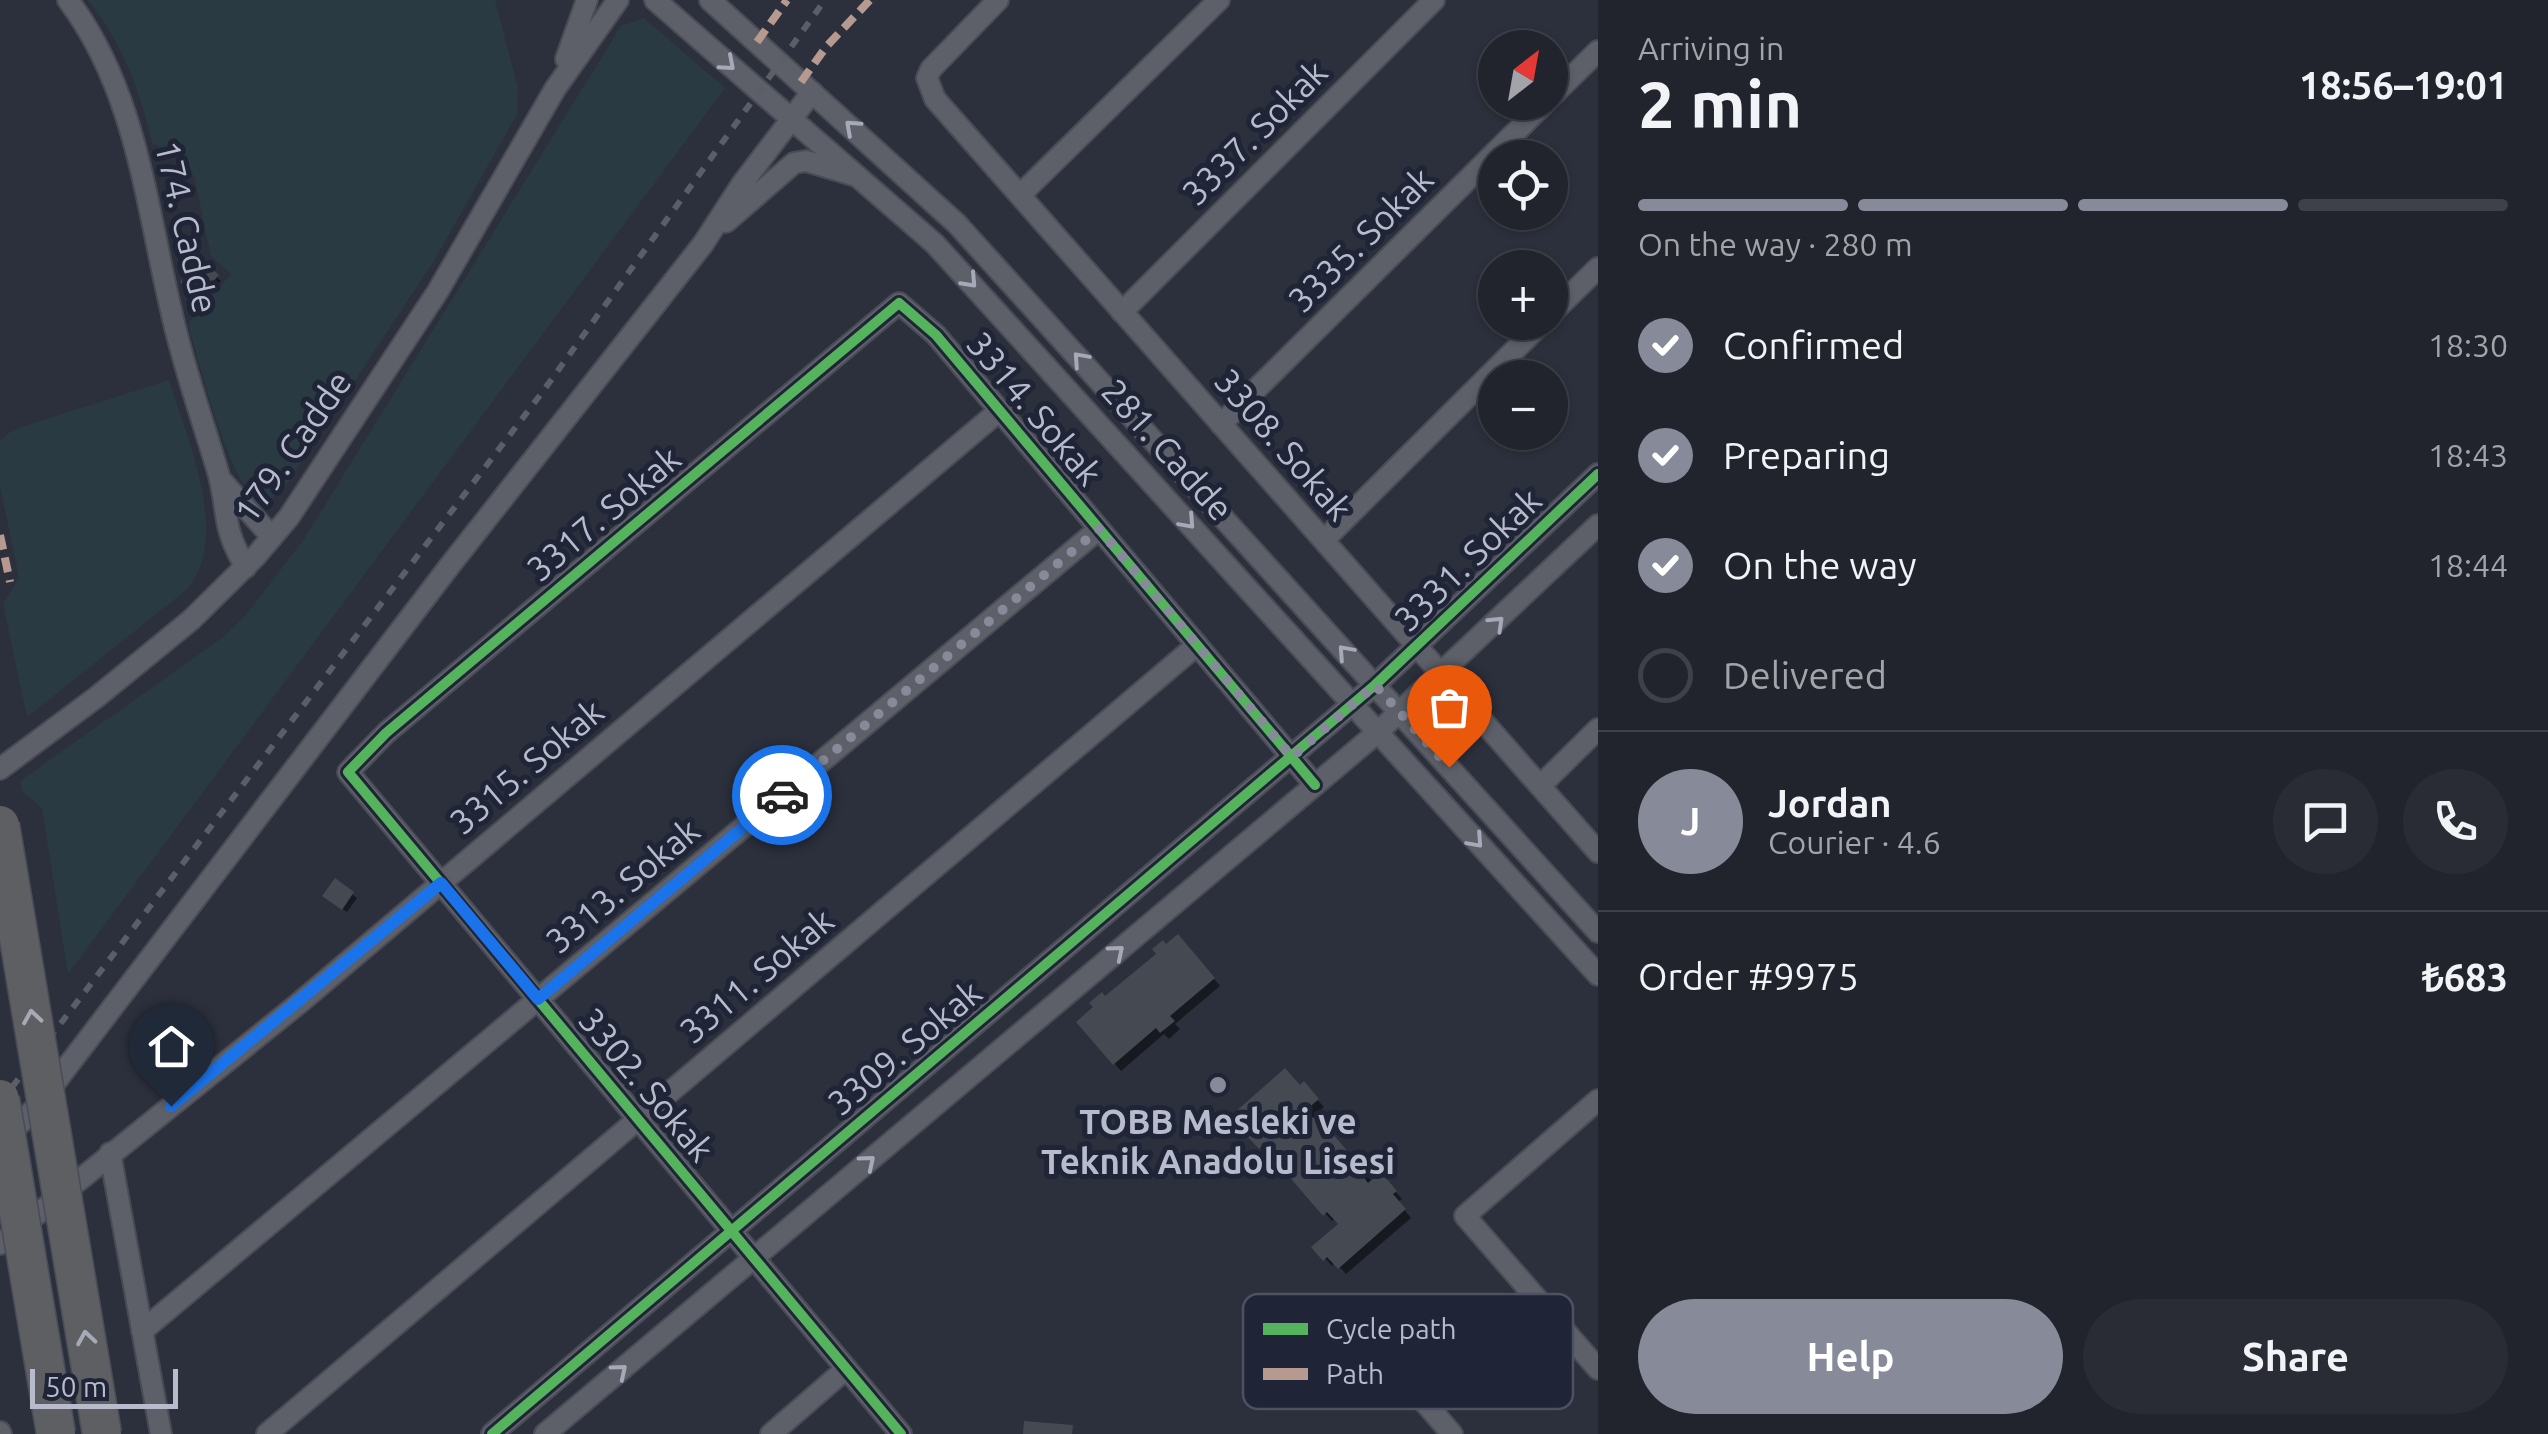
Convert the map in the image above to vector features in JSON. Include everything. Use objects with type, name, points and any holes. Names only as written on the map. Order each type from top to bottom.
[{"type":"highway","points":[[0,824],[102,1434]]},
{"type":"highway","points":[[0,1099],[56,1434]]},
{"type":"street","name":"174. Cadde","points":[[68,0],[105,56],[130,125],[183,364],[219,478],[228,534],[246,566]]},
{"type":"street","points":[[555,89],[587,0]]},
{"type":"street","points":[[555,89],[618,0]]},
{"type":"street","name":"281. Cadde","points":[[655,0],[862,178],[976,286],[1598,976]]},
{"type":"street","name":"281. Cadde","points":[[710,0],[957,224],[1598,932]]},
{"type":"street","name":"3308. Sokak","points":[[998,0],[939,59],[927,78],[934,99],[1598,852]]},
{"type":"street","points":[[1020,195],[1219,0]]},
{"type":"street","name":"3337. Sokak","points":[[1122,312],[1434,0]]},
{"type":"street","name":"3335. Sokak","points":[[1568,80],[1598,51]]},
{"type":"street","name":"179. Cadde","points":[[0,769],[160,648],[272,536],[318,474],[438,291],[555,89]]},
{"type":"street","points":[[0,1144],[38,1105],[436,584],[703,244],[742,184],[812,92]]},
{"type":"street","name":"3335. Sokak","points":[[1221,424],[1528,120]]},
{"type":"street","points":[[703,244],[794,163],[806,161],[862,178]]},
{"type":"street","points":[[1568,297],[1598,268]]},
{"type":"street","name":"3314. Sokak","points":[[899,302],[936,335],[1315,785]]},
{"type":"street","name":"3317. Sokak","points":[[348,772],[400,722],[899,302]]},
{"type":"street","points":[[1324,540],[1525,340]]},
{"type":"street","name":"3315. Sokak","points":[[0,1244],[232,1058],[999,410]]},
{"type":"street","name":"3331. Sokak","points":[[1353,704],[1598,474]]},
{"type":"street","points":[[219,478],[272,536]]},
{"type":"street","name":"3331. Sokak","points":[[1378,732],[1598,525]]},
{"type":"street","name":"3313. Sokak","points":[[142,1331],[1099,529]]},
{"type":"street","name":"3311. Sokak","points":[[267,1434],[1197,645]]},
{"type":"street","name":"3309. Sokak","points":[[492,1434],[1353,704]]},
{"type":"street","points":[[1540,786],[1598,729]]},
{"type":"street","name":"3309. Sokak","points":[[545,1434],[1378,732]]},
{"type":"street","name":"3302. Sokak","points":[[348,772],[901,1434]]},
{"type":"street","points":[[1533,1294],[1465,1216],[1598,1100]]},
{"type":"street","points":[[110,1153],[161,1434]]},
{"type":"street","points":[[1573,1340],[1598,1369]]},
{"type":"street","points":[[771,1434],[846,1369]]},
{"type":"street","points":[[1430,1409],[1452,1434]]},
{"type":"shaded area","points":[[88,0],[495,0],[518,88],[517,114],[435,259],[285,487],[270,500],[256,498],[235,467],[215,417],[188,324],[231,274],[211,256],[189,166],[152,143],[128,68],[111,33]]},
{"type":"shaded area","points":[[644,18],[725,88],[68,974],[42,808],[22,791],[20,781],[222,638],[246,615],[304,539],[621,26]]},
{"type":"shaded area","points":[[169,380],[202,488],[205,544],[199,569],[186,590],[27,717],[3,604],[19,578],[0,486],[0,441],[10,432],[31,424]]},
{"type":"building","points":[[201,259],[219,275],[198,298],[180,282]]},
{"type":"building","points":[[335,878],[354,892],[342,910],[322,896]]},
{"type":"building","points":[[1178,934],[1215,978],[1170,1016],[1175,1021],[1160,1033],[1156,1028],[1113,1065],[1076,1022],[1093,1007],[1089,1003],[1102,992],[1105,996],[1156,954],[1152,949],[1163,940],[1166,944]]},
{"type":"building","points":[[1285,1068],[1300,1085],[1304,1081],[1319,1099],[1306,1110],[1313,1118],[1316,1115],[1366,1172],[1362,1175],[1368,1183],[1381,1172],[1406,1209],[1338,1269],[1327,1257],[1323,1261],[1311,1247],[1338,1224],[1327,1212],[1323,1216],[1269,1153],[1273,1150],[1266,1142],[1259,1149],[1243,1132],[1247,1128],[1234,1113]]},
{"type":"building","points":[[1024,1421],[1073,1425],[1072,1434],[1023,1434]]},
{"type":"railway","points":[[0,1103],[541,394],[825,0]]},
{"type":"marked path","points":[[757,42],[787,0]]},
{"type":"marked path","points":[[801,82],[826,47],[870,0]]},
{"type":"marked path","points":[[0,535],[10,582]]},
{"type":"cycle path","points":[[901,1434],[348,772],[386,733],[899,303],[936,335],[1315,785]]},
{"type":"cycle path","points":[[492,1434],[1375,685],[1598,474]]},
{"type":"way so far","points":[[782,795],[1099,529],[1292,757],[1375,685],[1449,767]]},
{"type":"place","name":"TOBB Mesleki ve Teknik Anadolu Lisesi","points":[[1218,1085]]},
{"type":"route","points":[[171,1106],[441,883],[538,999],[782,795]]}]
